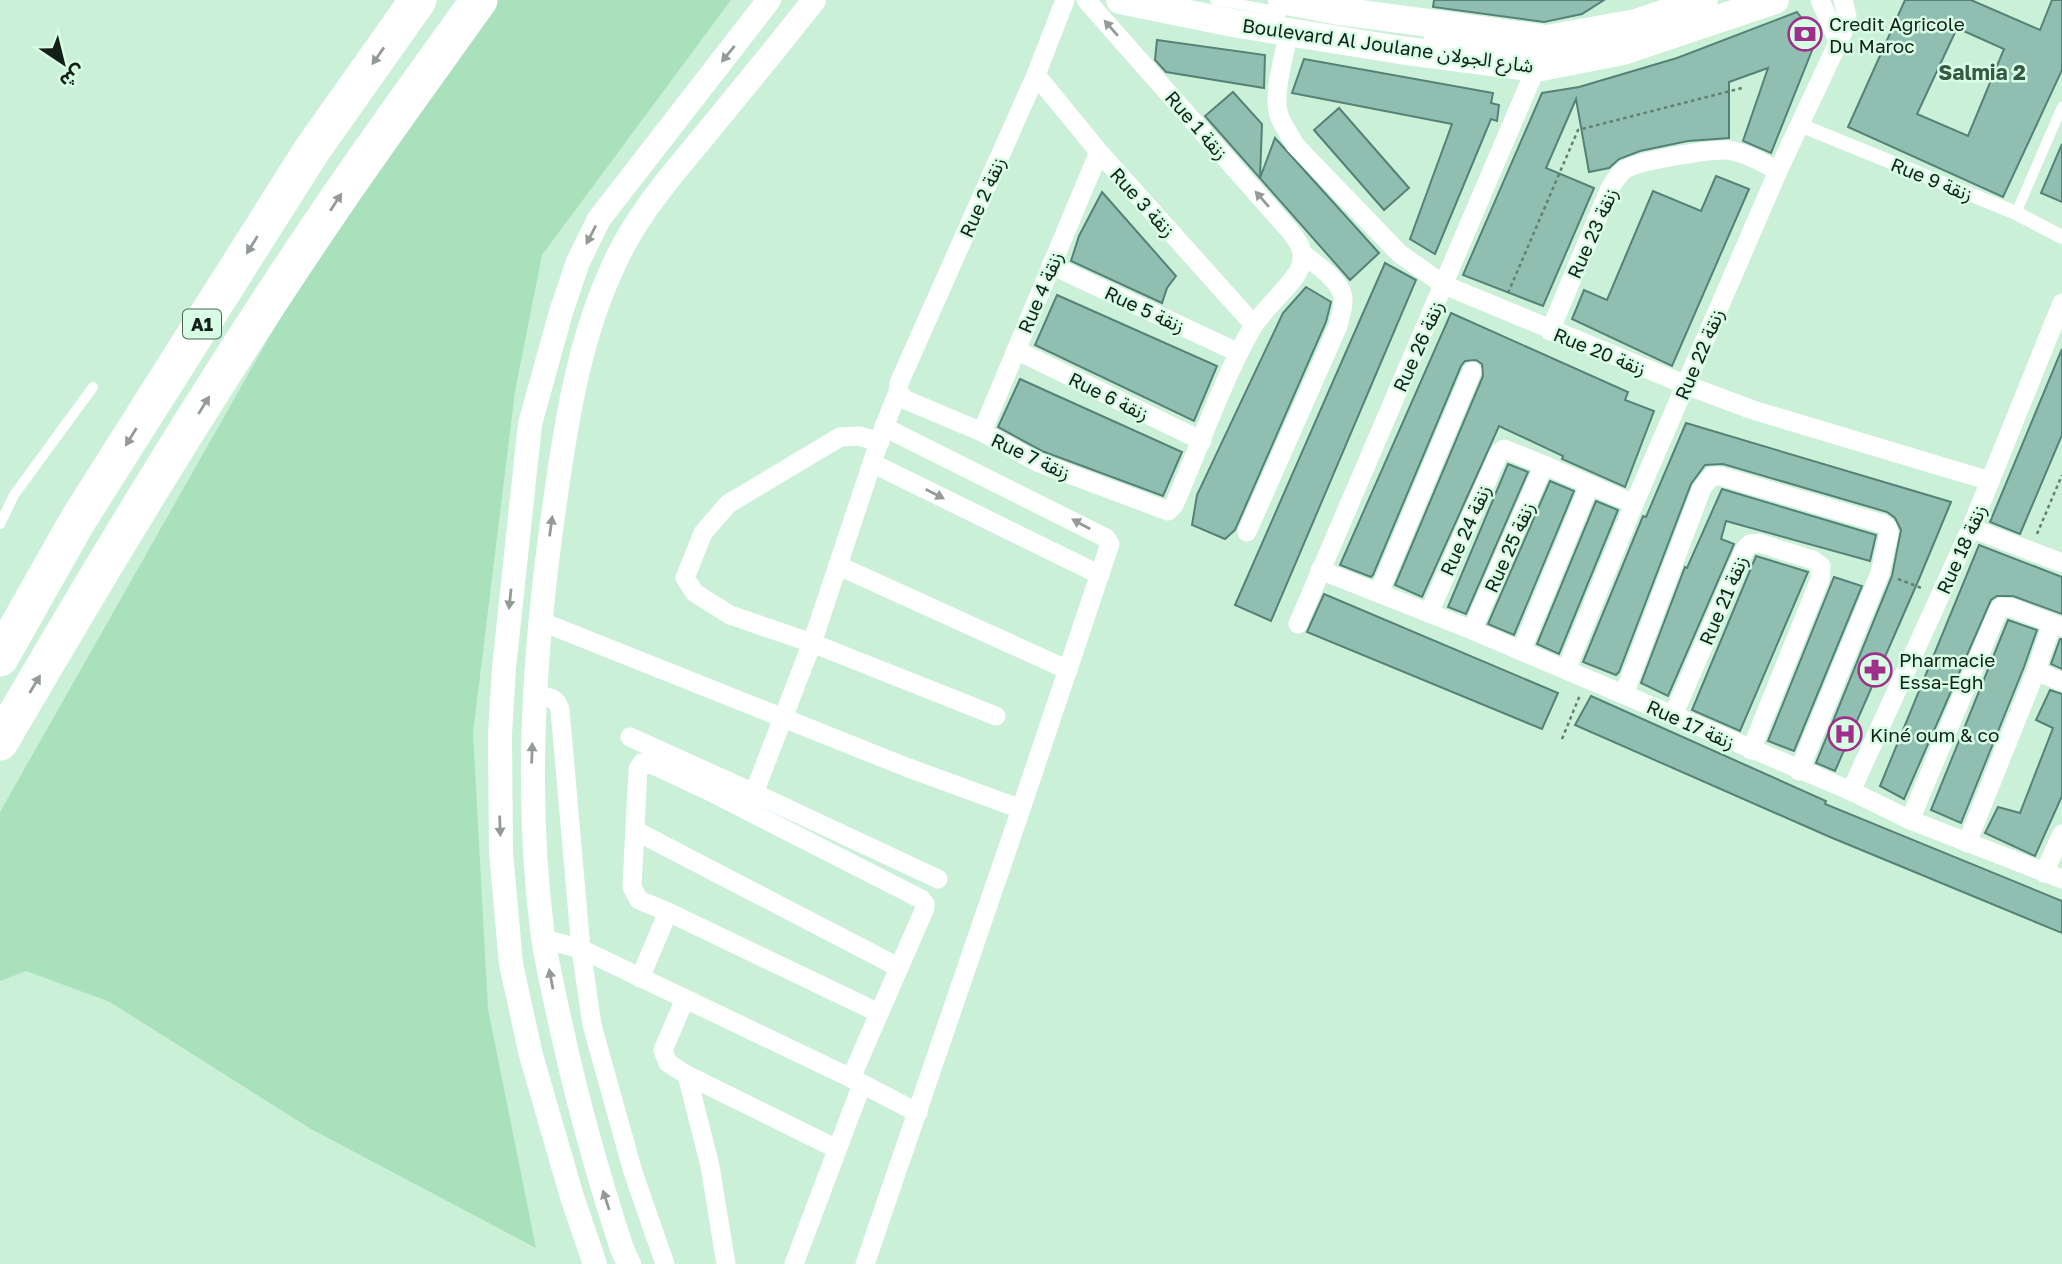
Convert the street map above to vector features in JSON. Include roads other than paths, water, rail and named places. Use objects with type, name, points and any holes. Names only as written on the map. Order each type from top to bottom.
[{"type":"highway","name":"A1","points":[[0,658],[78,520],[312,149],[418,0]]},
{"type":"highway","name":"A1","points":[[0,743],[126,530],[231,362],[344,191],[479,0]]},
{"type":"highway","points":[[0,618],[78,520]]},
{"type":"main road","name":"Boulevard Al Joulane شارع الجولان","points":[[1120,0],[1233,23],[1339,11],[1547,39],[1636,23],[1657,8],[1707,4]]},
{"type":"main road","name":"Boulevard Al Joulane شارع الجولان","points":[[1286,16],[1399,50],[1536,68],[1623,51],[1775,0]]},
{"type":"street","points":[[595,1264],[572,1197],[531,1055],[512,964],[501,852],[500,735],[504,668],[530,424],[564,302],[578,262],[599,219],[769,0]]},
{"type":"street","points":[[629,1264],[618,1237],[582,1119],[544,939],[531,777],[540,621],[550,537],[576,375],[592,319],[612,268],[629,234],[644,213],[814,0]]},
{"type":"street","name":"Rue 2 زنقة","points":[[754,793],[812,643],[899,383],[1036,75],[1065,0]]},
{"type":"street","name":"Rue 1 زنقة","points":[[1086,0],[1290,231],[1299,242],[1302,253],[1336,283],[1343,298],[1338,326],[1247,532]]},
{"type":"street","points":[[1820,0],[1838,41]]},
{"type":"street","name":"Rue 22 زنقة","points":[[1566,670],[1634,504],[1778,171],[1846,23],[1843,0]]},
{"type":"street","name":"Rue 20 زنقة","points":[[1286,16],[1278,113],[1295,145],[1400,254],[1444,285],[1686,385],[1812,429],[1990,481]]},
{"type":"street","name":"Rue 26 زنقة","points":[[1298,624],[1536,68]]},
{"type":"street","name":"Rue 3 زنقة","points":[[1036,75],[1099,152],[1254,325]]},
{"type":"street","name":"Rue 9 زنقة","points":[[1800,125],[2016,213],[2062,237]]},
{"type":"street","name":"Rue 23 زنقة","points":[[1550,331],[1610,188],[1623,171],[1672,158],[1727,150],[1778,171]]},
{"type":"street","name":"Rue 4 زنقة","points":[[982,432],[1099,152]]},
{"type":"street","points":[[1202,442],[1239,353],[1271,301],[1298,274],[1302,253]]},
{"type":"street","name":"Rue 5 زنقة","points":[[1051,265],[1239,353]]},
{"type":"street","name":"Rue 18 زنقة","points":[[1850,791],[1971,528],[2062,303]]},
{"type":"street","name":"Rue 6 زنقة","points":[[1016,350],[1202,442]]},
{"type":"street","points":[[1379,593],[1472,371]]},
{"type":"street","name":"Rue 7 زنقة","points":[[898,392],[906,400],[982,432],[1037,461],[1168,511],[1174,505],[1202,442]]},
{"type":"street","points":[[865,1264],[1110,544],[1106,538],[1065,516],[882,435],[840,437],[729,504],[703,533],[685,578],[695,593],[730,615],[812,643],[996,716]]},
{"type":"street","name":"Rue 24 زنقة","points":[[1429,613],[1499,453],[1504,449],[1545,464]]},
{"type":"street","points":[[874,464],[1100,575]]},
{"type":"street","points":[[1545,464],[1634,504]]},
{"type":"street","name":"Rue 25 زنقة","points":[[1472,630],[1545,464]]},
{"type":"street","points":[[1624,694],[1702,488],[1712,476],[1720,476],[1883,524],[1889,533],[1880,573],[1800,771]]},
{"type":"street","points":[[1521,651],[1589,485]]},
{"type":"street","points":[[1971,528],[2062,563]]},
{"type":"street","name":"Rue 21 زنقة","points":[[1673,716],[1745,549],[1750,544],[1759,543],[1813,560],[1821,566],[1820,579],[1751,750]]},
{"type":"street","points":[[839,566],[1068,670]]},
{"type":"street","name":"Rue 17 زنقة","points":[[1320,570],[1624,694],[1850,791],[1910,820],[2053,876]]},
{"type":"street","points":[[1910,820],[2001,607],[2012,608],[2057,625],[2035,671],[1967,843]]},
{"type":"street","points":[[540,621],[906,767],[1021,809]]},
{"type":"street","points":[[2035,671],[2062,682]]},
{"type":"street","points":[[535,696],[551,697],[560,709],[581,949],[592,1025],[633,1172],[665,1264]]},
{"type":"street","points":[[630,737],[938,879]]},
{"type":"street","points":[[794,1264],[837,1149],[879,1013],[925,904],[921,899],[713,793],[642,763],[638,769],[632,887],[639,900],[879,1013]]},
{"type":"street","points":[[636,831],[898,967]]},
{"type":"street","points":[[2053,876],[2062,834]]},
{"type":"street","points":[[640,978],[668,912]]},
{"type":"street","points":[[544,939],[581,949],[918,1113]]},
{"type":"street","points":[[685,999],[663,1050],[668,1063],[837,1149]]},
{"type":"street","points":[[687,1075],[710,1167],[726,1264]]},
{"type":"lane","points":[[1567,48],[1542,53],[1418,38],[1540,58],[1628,40],[1674,27],[1748,0]]},
{"type":"lane","points":[[1211,2],[1286,16]]},
{"type":"lane","points":[[1211,2],[1361,25]]},
{"type":"lane","points":[[1605,40],[1673,22],[1707,4]]},
{"type":"lane","points":[[2016,213],[2062,107]]},
{"type":"lane","points":[[0,524],[14,495],[93,387]]},
{"type":"place","name":"Credit Agricole Du Maroc","points":[[1805,34]]},
{"type":"place","name":"Pharmacie Essa-Egh","points":[[1875,670]]},
{"type":"place","name":"Kiné oum & co","points":[[1845,734]]},
{"type":"district","name":"Salmia 2","points":[[1982,72]]}]
